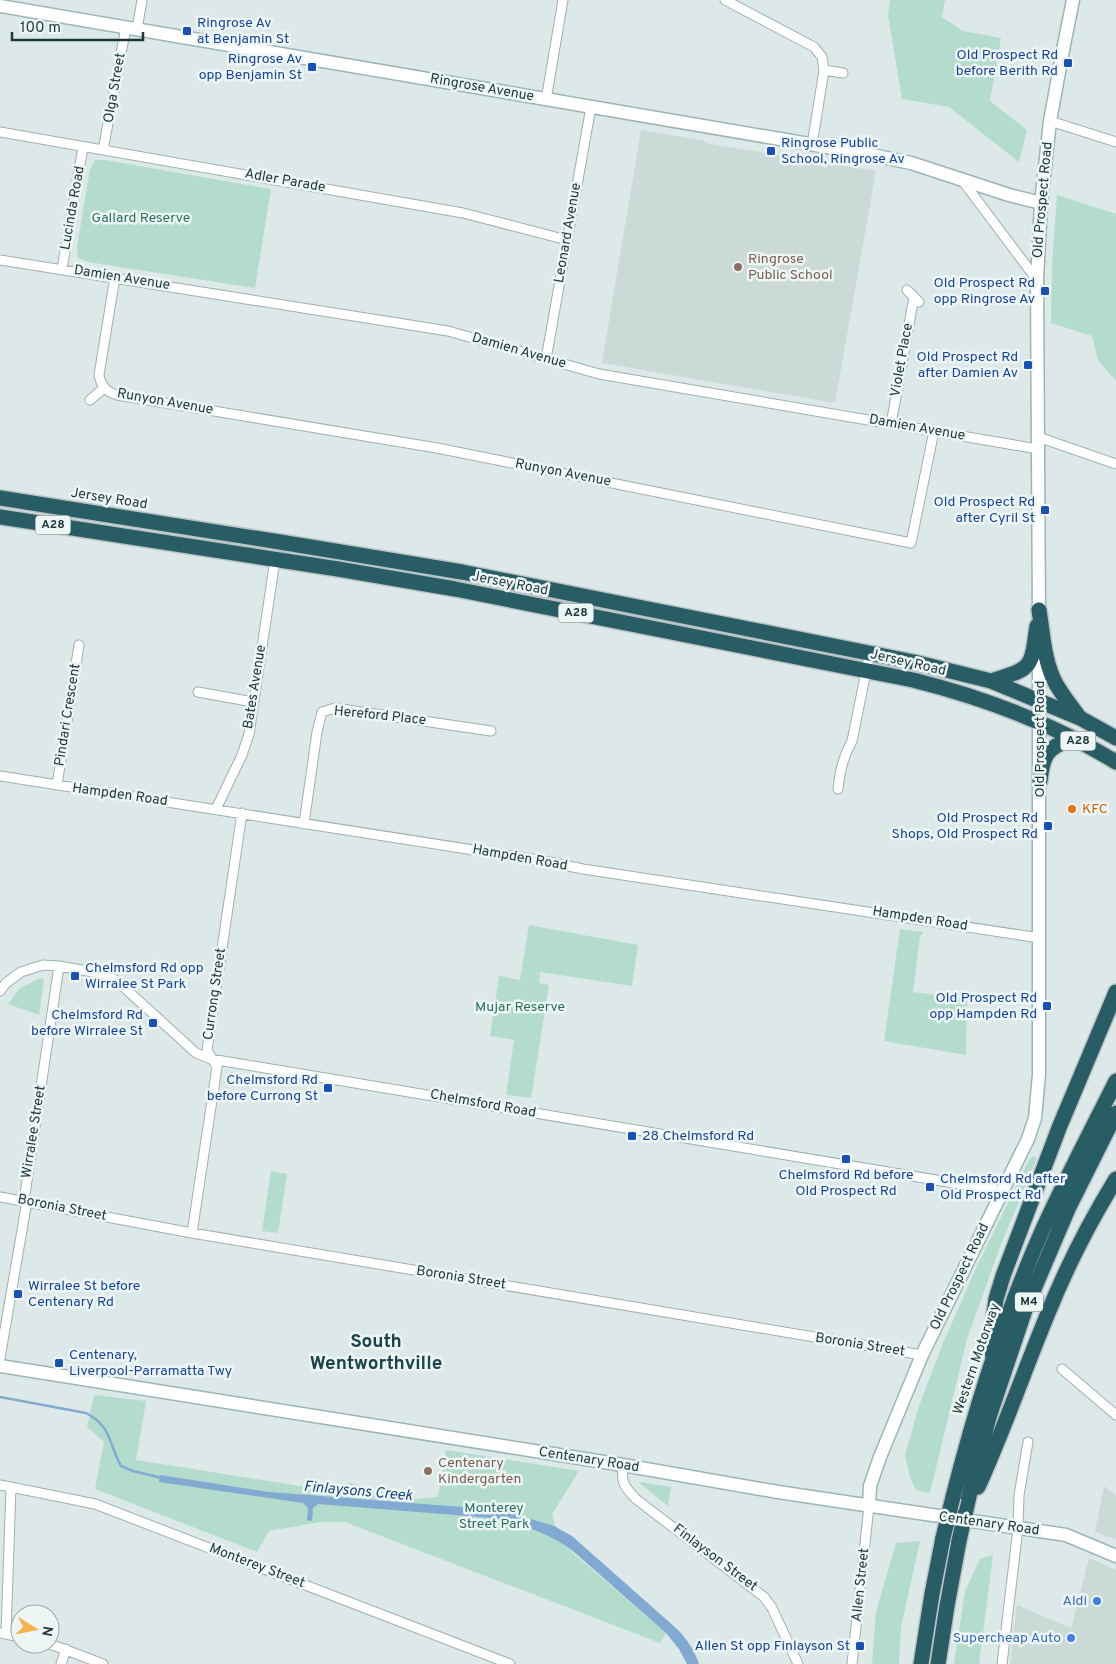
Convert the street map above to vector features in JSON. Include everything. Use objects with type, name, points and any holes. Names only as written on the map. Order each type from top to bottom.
[{"type":"highway","name":"Jersey Road","points":[[0,498],[429,566],[870,652],[948,669],[991,681],[1080,718],[1116,738]]},
{"type":"highway","name":"Jersey Road","points":[[0,517],[455,589],[913,680],[962,692],[1040,721],[1116,762]]},
{"type":"highway","points":[[991,681],[1015,674],[1026,667],[1033,655],[1039,610]]},
{"type":"highway","points":[[1039,610],[1046,657],[1053,676],[1080,718]]},
{"type":"highway","points":[[1040,781],[1042,764],[1048,750],[1072,738]]},
{"type":"highway","points":[[983,1386],[996,1299],[1003,1276],[1059,1128],[1116,992]]},
{"type":"highway","name":"Western Motorway","points":[[921,1664],[943,1538],[983,1386],[1012,1305],[1042,1232],[1116,1081]]},
{"type":"highway","name":"M4","points":[[938,1664],[960,1541],[978,1457],[990,1414],[1026,1310],[1068,1209],[1116,1113]]},
{"type":"highway","points":[[969,1505],[997,1444],[1062,1281],[1085,1233],[1116,1179]]},
{"type":"street","name":"Olga Street","points":[[104,150],[131,28],[142,0]]},
{"type":"street","points":[[546,100],[563,0]]},
{"type":"street","points":[[725,0],[814,47],[822,58],[824,70],[812,145]]},
{"type":"street","name":"Old Prospect Road","points":[[869,1506],[870,1486],[880,1457],[922,1355],[1032,1129],[1038,1098],[1040,721],[1037,280],[1041,203],[1050,121],[1073,0]]},
{"type":"street","name":"Ringrose Avenue","points":[[0,6],[910,163],[1010,196],[1041,203]]},
{"type":"street","points":[[824,70],[843,73]]},
{"type":"street","name":"Leonard Avenue","points":[[546,359],[591,108]]},
{"type":"street","points":[[1050,121],[1116,142]]},
{"type":"street","name":"Adler Parade","points":[[0,132],[463,212],[567,240]]},
{"type":"street","name":"Lucinda Road","points":[[62,269],[84,147]]},
{"type":"street","points":[[962,180],[1037,280]]},
{"type":"street","name":"Damien Avenue","points":[[0,260],[448,331],[604,375],[934,431],[1038,443],[1116,464]]},
{"type":"street","name":"Runyon Avenue","points":[[114,277],[100,379],[104,388],[117,395],[437,448],[911,542],[934,431]]},
{"type":"street","name":"Violet Place","points":[[891,424],[913,296]]},
{"type":"street","name":"Runyon Avenue","points":[[90,400],[104,388]]},
{"type":"street","name":"Bates Avenue","points":[[216,809],[242,754],[249,734],[275,560]]},
{"type":"street","name":"Pindari Crescent","points":[[57,785],[79,645]]},
{"type":"street","points":[[838,789],[840,770],[845,753],[852,741],[870,652]]},
{"type":"street","points":[[198,692],[253,702]]},
{"type":"street","name":"Hereford Place","points":[[304,824],[317,732],[322,712],[335,708],[491,731]]},
{"type":"street","name":"Hampden Road","points":[[0,776],[537,860],[583,870],[1040,938]]},
{"type":"street","name":"Currong Street","points":[[192,1233],[217,1067],[207,1050],[242,813]]},
{"type":"street","name":"Chelmsford Road","points":[[0,990],[11,978],[25,970],[43,965],[100,973],[112,977],[196,1053],[211,1059],[1002,1191]]},
{"type":"street","name":"Wirralee Street","points":[[0,1358],[26,1207],[27,1180],[59,966]]},
{"type":"street","name":"Boronia Street","points":[[0,1197],[192,1233],[922,1355]]},
{"type":"street","name":"Centenary Road","points":[[0,1366],[623,1465],[778,1492],[1066,1534],[1116,1556]]},
{"type":"street","points":[[1062,1369],[1116,1415]]},
{"type":"street","points":[[1002,1664],[1018,1528],[1019,1495],[1028,1442]]},
{"type":"street","name":"Finlayson Street","points":[[623,1465],[622,1478],[624,1486],[636,1499],[764,1597],[772,1608],[798,1664]]},
{"type":"street","name":"Monterey Street","points":[[0,1485],[95,1504],[510,1664]]},
{"type":"street","points":[[3,1634],[11,1487]]},
{"type":"street","name":"Allen Street","points":[[852,1664],[869,1506]]},
{"type":"street","points":[[60,1647],[103,1664]]},
{"type":"street","points":[[61,1664],[66,1649]]},
{"type":"shaded area","name":"Ringrose Public School","points":[[641,130],[704,141],[710,144],[876,171],[835,403],[602,363]]},
{"type":"shaded area","points":[[1104,1486],[1116,1496],[1116,1539],[1095,1532]]},
{"type":"shaded area","points":[[1089,1558],[1116,1570],[1116,1664],[1010,1664],[1017,1605],[1071,1628]]},
{"type":"green space","points":[[890,0],[945,0],[942,17],[963,31],[1001,38],[990,101],[1027,130],[1019,162],[949,107],[902,99],[888,15]]},
{"type":"green space","name":"Gallard Reserve","points":[[95,160],[105,160],[271,189],[255,288],[88,262],[78,258],[77,247],[90,169]]},
{"type":"green space","points":[[1057,195],[1116,214],[1116,381],[1098,360],[1092,336],[1051,323],[1052,266]]},
{"type":"green space","name":"Mujar Reserve","points":[[529,925],[638,945],[632,986],[540,972],[539,983],[549,985],[531,1098],[506,1095],[514,1040],[490,1036],[499,976],[520,980]]},
{"type":"green space","points":[[900,929],[923,932],[920,937],[913,992],[967,999],[966,1055],[884,1041]]},
{"type":"green space","points":[[38,979],[44,981],[39,1015],[8,1004],[19,989]]},
{"type":"green space","points":[[1033,1156],[1037,1158],[1000,1247],[967,1339],[930,1493],[916,1490],[910,1477],[905,1455],[919,1406],[943,1343],[977,1266],[1029,1160]]},
{"type":"green space","points":[[271,1171],[287,1174],[278,1233],[262,1231]]},
{"type":"green space","name":"Monterey Street Park","points":[[94,1395],[146,1401],[136,1460],[325,1490],[350,1483],[416,1499],[438,1497],[446,1450],[579,1471],[552,1514],[559,1541],[666,1633],[660,1643],[345,1522],[321,1522],[269,1531],[257,1552],[95,1489],[104,1442],[87,1427]]},
{"type":"green space","points":[[638,1482],[671,1487],[668,1506]]},
{"type":"green space","points":[[920,1541],[901,1627],[899,1664],[872,1664],[876,1612],[896,1543]]},
{"type":"green space","points":[[993,1555],[979,1664],[954,1664],[965,1591],[980,1559]]},
{"type":"water","points":[[160,1475],[269,1492],[501,1510],[554,1526],[572,1536],[677,1629],[690,1645],[699,1664],[687,1664],[679,1649],[666,1633],[574,1552],[555,1540],[524,1526],[492,1518],[318,1504],[313,1508],[312,1521],[307,1520],[308,1508],[303,1503],[159,1482]]},
{"type":"waterway","name":"Finlaysons Creek","points":[[0,1397],[86,1413],[101,1424],[105,1430],[121,1466],[162,1478]]},
{"type":"place","name":"Ringrose Av at Benjamin St","points":[[187,31]]},
{"type":"place","name":"Old Prospect Rd before Berith Rd","points":[[1068,63]]},
{"type":"place","name":"Ringrose Av opp Benjamin St","points":[[312,67]]},
{"type":"place","name":"Ringrose Public School, Ringrose Av","points":[[771,151]]},
{"type":"place","name":"Ringrose Public School","points":[[738,267]]},
{"type":"place","name":"Old Prospect Rd opp Ringrose Av","points":[[1045,291]]},
{"type":"place","name":"Old Prospect Rd after Damien Av","points":[[1028,365]]},
{"type":"place","name":"Old Prospect Rd after Cyril St","points":[[1045,510]]},
{"type":"place","name":"KFC","points":[[1072,809]]},
{"type":"place","name":"Old Prospect Rd Shops, Old Prospect Rd","points":[[1048,826]]},
{"type":"place","name":"Chelmsford Rd opp Wirralee St Park","points":[[75,976]]},
{"type":"place","name":"Old Prospect Rd opp Hampden Rd","points":[[1047,1006]]},
{"type":"place","name":"Chelmsford Rd before Wirralee St","points":[[153,1023]]},
{"type":"place","name":"Chelmsford Rd before Currong St","points":[[328,1088]]},
{"type":"place","name":"28 Chelmsford Rd","points":[[632,1136]]},
{"type":"place","name":"Chelmsford Rd before Old Prospect Rd","points":[[846,1159]]},
{"type":"place","name":"Chelmsford Rd after Old Prospect Rd","points":[[930,1187]]},
{"type":"place","name":"Wirralee St before Centenary Rd","points":[[18,1294]]},
{"type":"place","name":"Centenary, Liverpool-Parramatta Twy","points":[[59,1363]]},
{"type":"place","name":"Centenary Kindergarten","points":[[428,1471]]},
{"type":"place","name":"Aldi","points":[[1097,1601]]},
{"type":"place","name":"Supercheap Auto","points":[[1071,1638]]},
{"type":"place","name":"Allen St opp Finlayson St","points":[[860,1646]]},
{"type":"district","name":"South Wentworthville","points":[[376,1353]]}]
